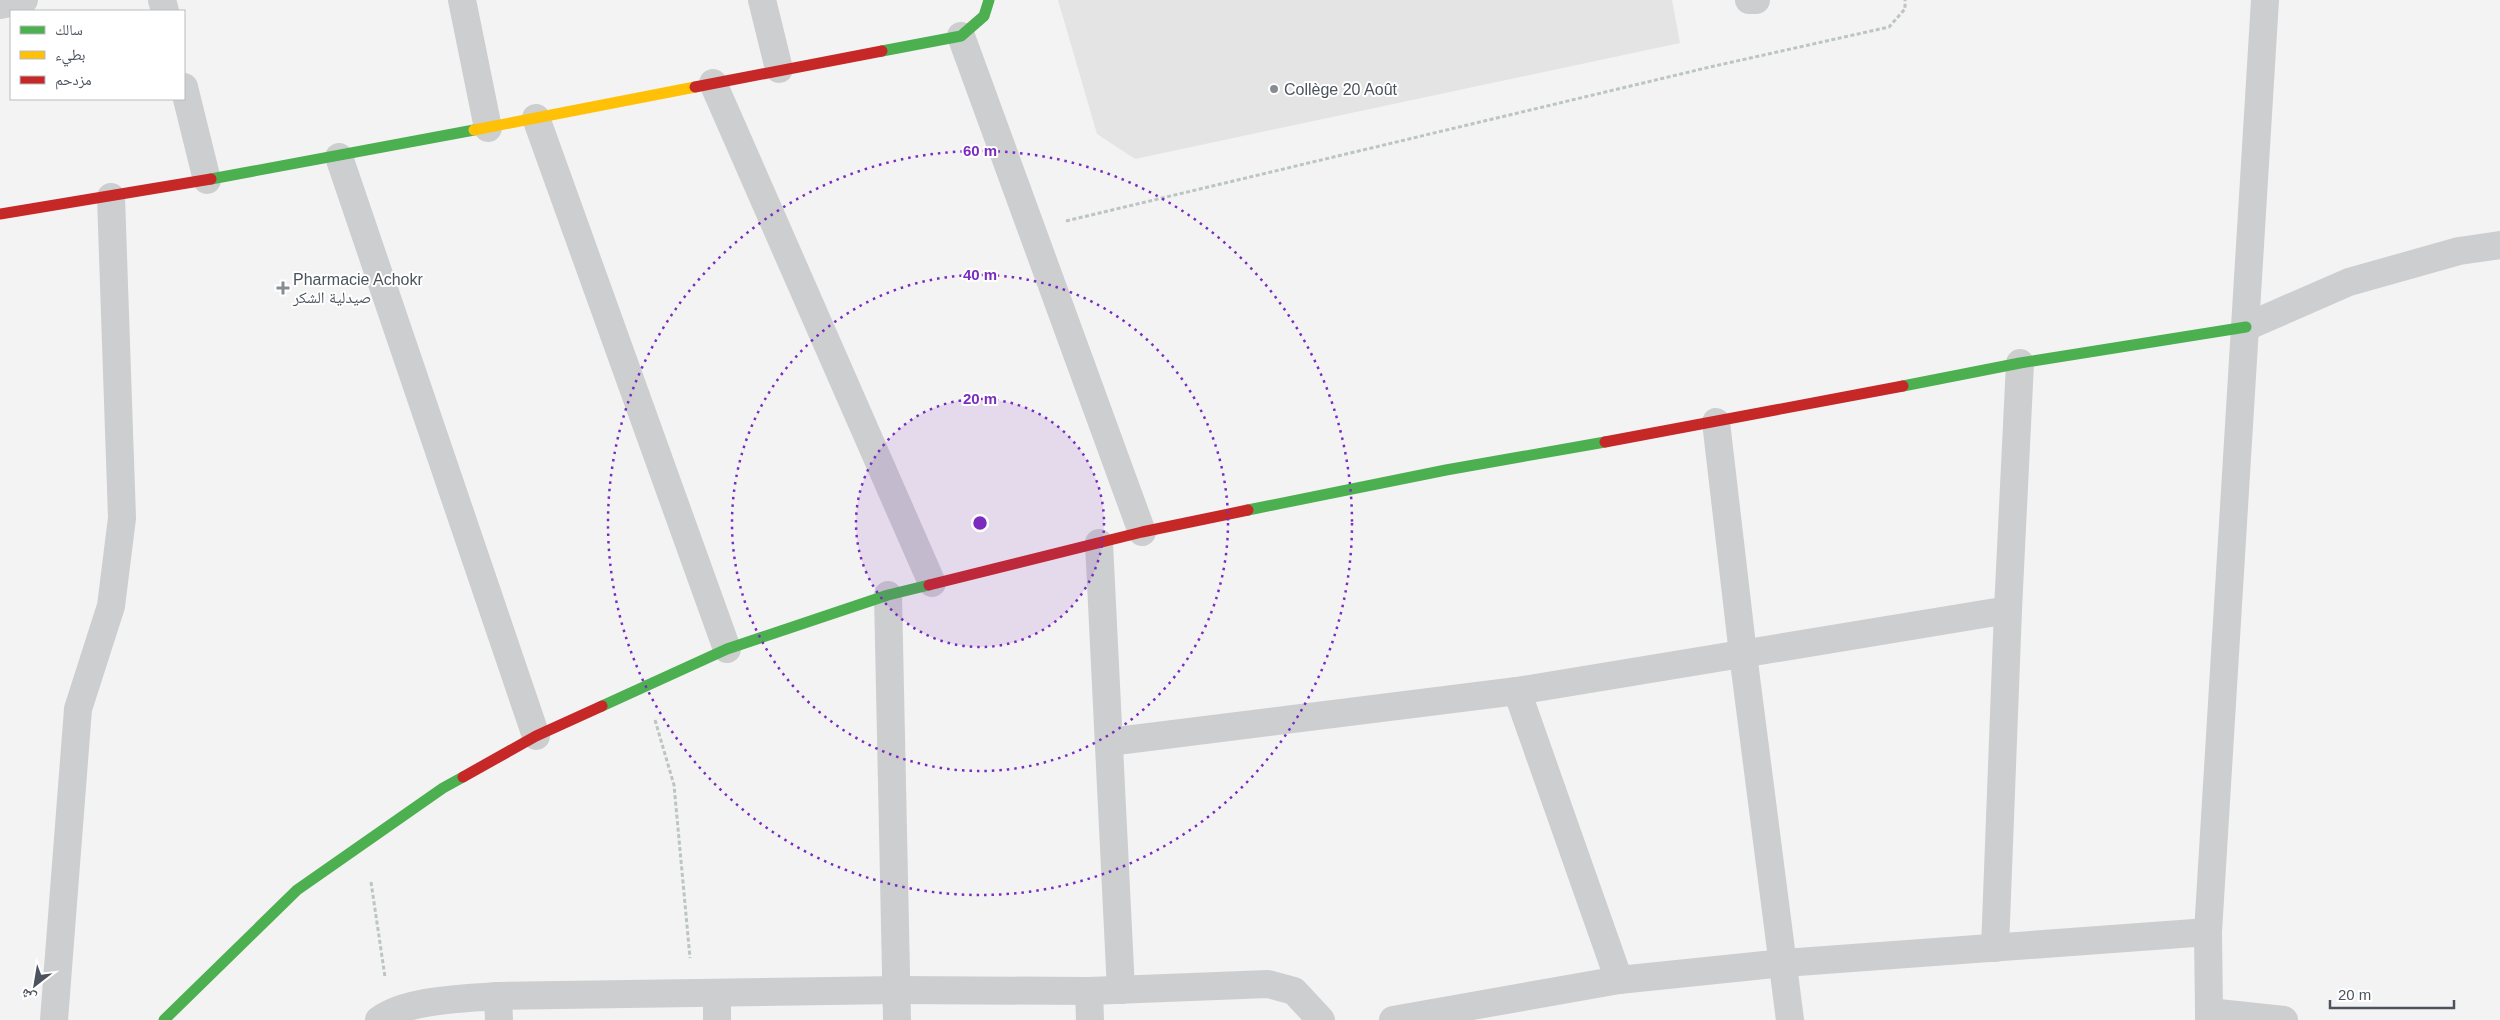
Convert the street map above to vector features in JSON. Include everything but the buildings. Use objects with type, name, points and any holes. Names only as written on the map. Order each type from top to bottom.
[{"type":"street","points":[[0,5],[24,0]]},
{"type":"street","points":[[462,0],[488,128]]},
{"type":"street","points":[[762,0],[779,69]]},
{"type":"street","points":[[0,214],[111,197],[339,157],[779,69],[961,36],[984,16],[989,0]]},
{"type":"street","points":[[1748,0],[1756,0]]},
{"type":"street","points":[[2265,0],[2208,932],[2209,1016],[2284,1020]]},
{"type":"street","points":[[961,36],[1142,532]]},
{"type":"street","points":[[713,83],[932,582]]},
{"type":"street","points":[[185,91],[207,180]]},
{"type":"street","points":[[536,118],[727,649]]},
{"type":"street","points":[[339,157],[536,736]]},
{"type":"street","points":[[54,1020],[78,709],[111,606],[122,518],[111,197]]},
{"type":"street","points":[[164,1020],[297,890],[443,788],[536,736],[727,649],[888,595],[932,582],[1142,532],[1446,470],[1716,422],[2020,363],[2246,327],[2349,282],[2459,251],[2500,245]]},
{"type":"street","points":[[1995,948],[2020,363]]},
{"type":"street","points":[[1716,422],[1743,654],[1790,1020]]},
{"type":"street","points":[[1099,543],[1121,990]]},
{"type":"street","points":[[888,595],[898,1020]]},
{"type":"street","points":[[1109,742],[1516,691],[2008,610]]},
{"type":"street","points":[[1516,691],[1619,980]]},
{"type":"street","points":[[1393,1020],[1619,980],[1784,964],[2208,932]]},
{"type":"street","points":[[385,1016],[440,1001],[499,1008],[705,993],[896,990],[1089,991],[1268,984],[1294,992],[1321,1020]]},
{"type":"street","points":[[1089,991],[1090,1020]]},
{"type":"street","points":[[705,993],[717,1020]]},
{"type":"path","points":[[1031,229],[1889,27],[1905,9],[1905,0]]},
{"type":"path","points":[[645,686],[674,786],[705,993]]},
{"type":"path","points":[[365,842],[385,1016]]},
{"type":"shaded area","name":"Collège 20 Août","points":[[1058,0],[1672,0],[1680,43],[1135,159],[1097,134]]},
{"type":"traffic: fast","points":[[882,51],[961,36],[984,16],[989,0]]},
{"type":"traffic: fast","points":[[211,179],[474,130]]},
{"type":"traffic: fast","points":[[1903,386],[2020,363],[2246,327]]},
{"type":"traffic: fast","points":[[1248,510],[1446,470],[1605,442]]},
{"type":"traffic: fast","points":[[602,706],[727,649],[888,595],[929,585]]},
{"type":"traffic: fast","points":[[164,1020],[297,890],[443,788],[463,777]]},
{"type":"traffic: slow","points":[[474,130],[695,87]]},
{"type":"traffic: jam","points":[[695,87],[882,51]]},
{"type":"traffic: jam","points":[[0,214],[211,179]]},
{"type":"traffic: jam","points":[[1605,442],[1903,386]]},
{"type":"traffic: jam","points":[[929,585],[1142,532],[1248,510]]},
{"type":"traffic: jam","points":[[463,777],[536,736],[602,706]]},
{"type":"place","name":"Collège 20 Août","points":[[1274,89]]},
{"type":"place","name":"Pharmacie Achokr صيدلية الشكر","points":[[283,288]]}]
